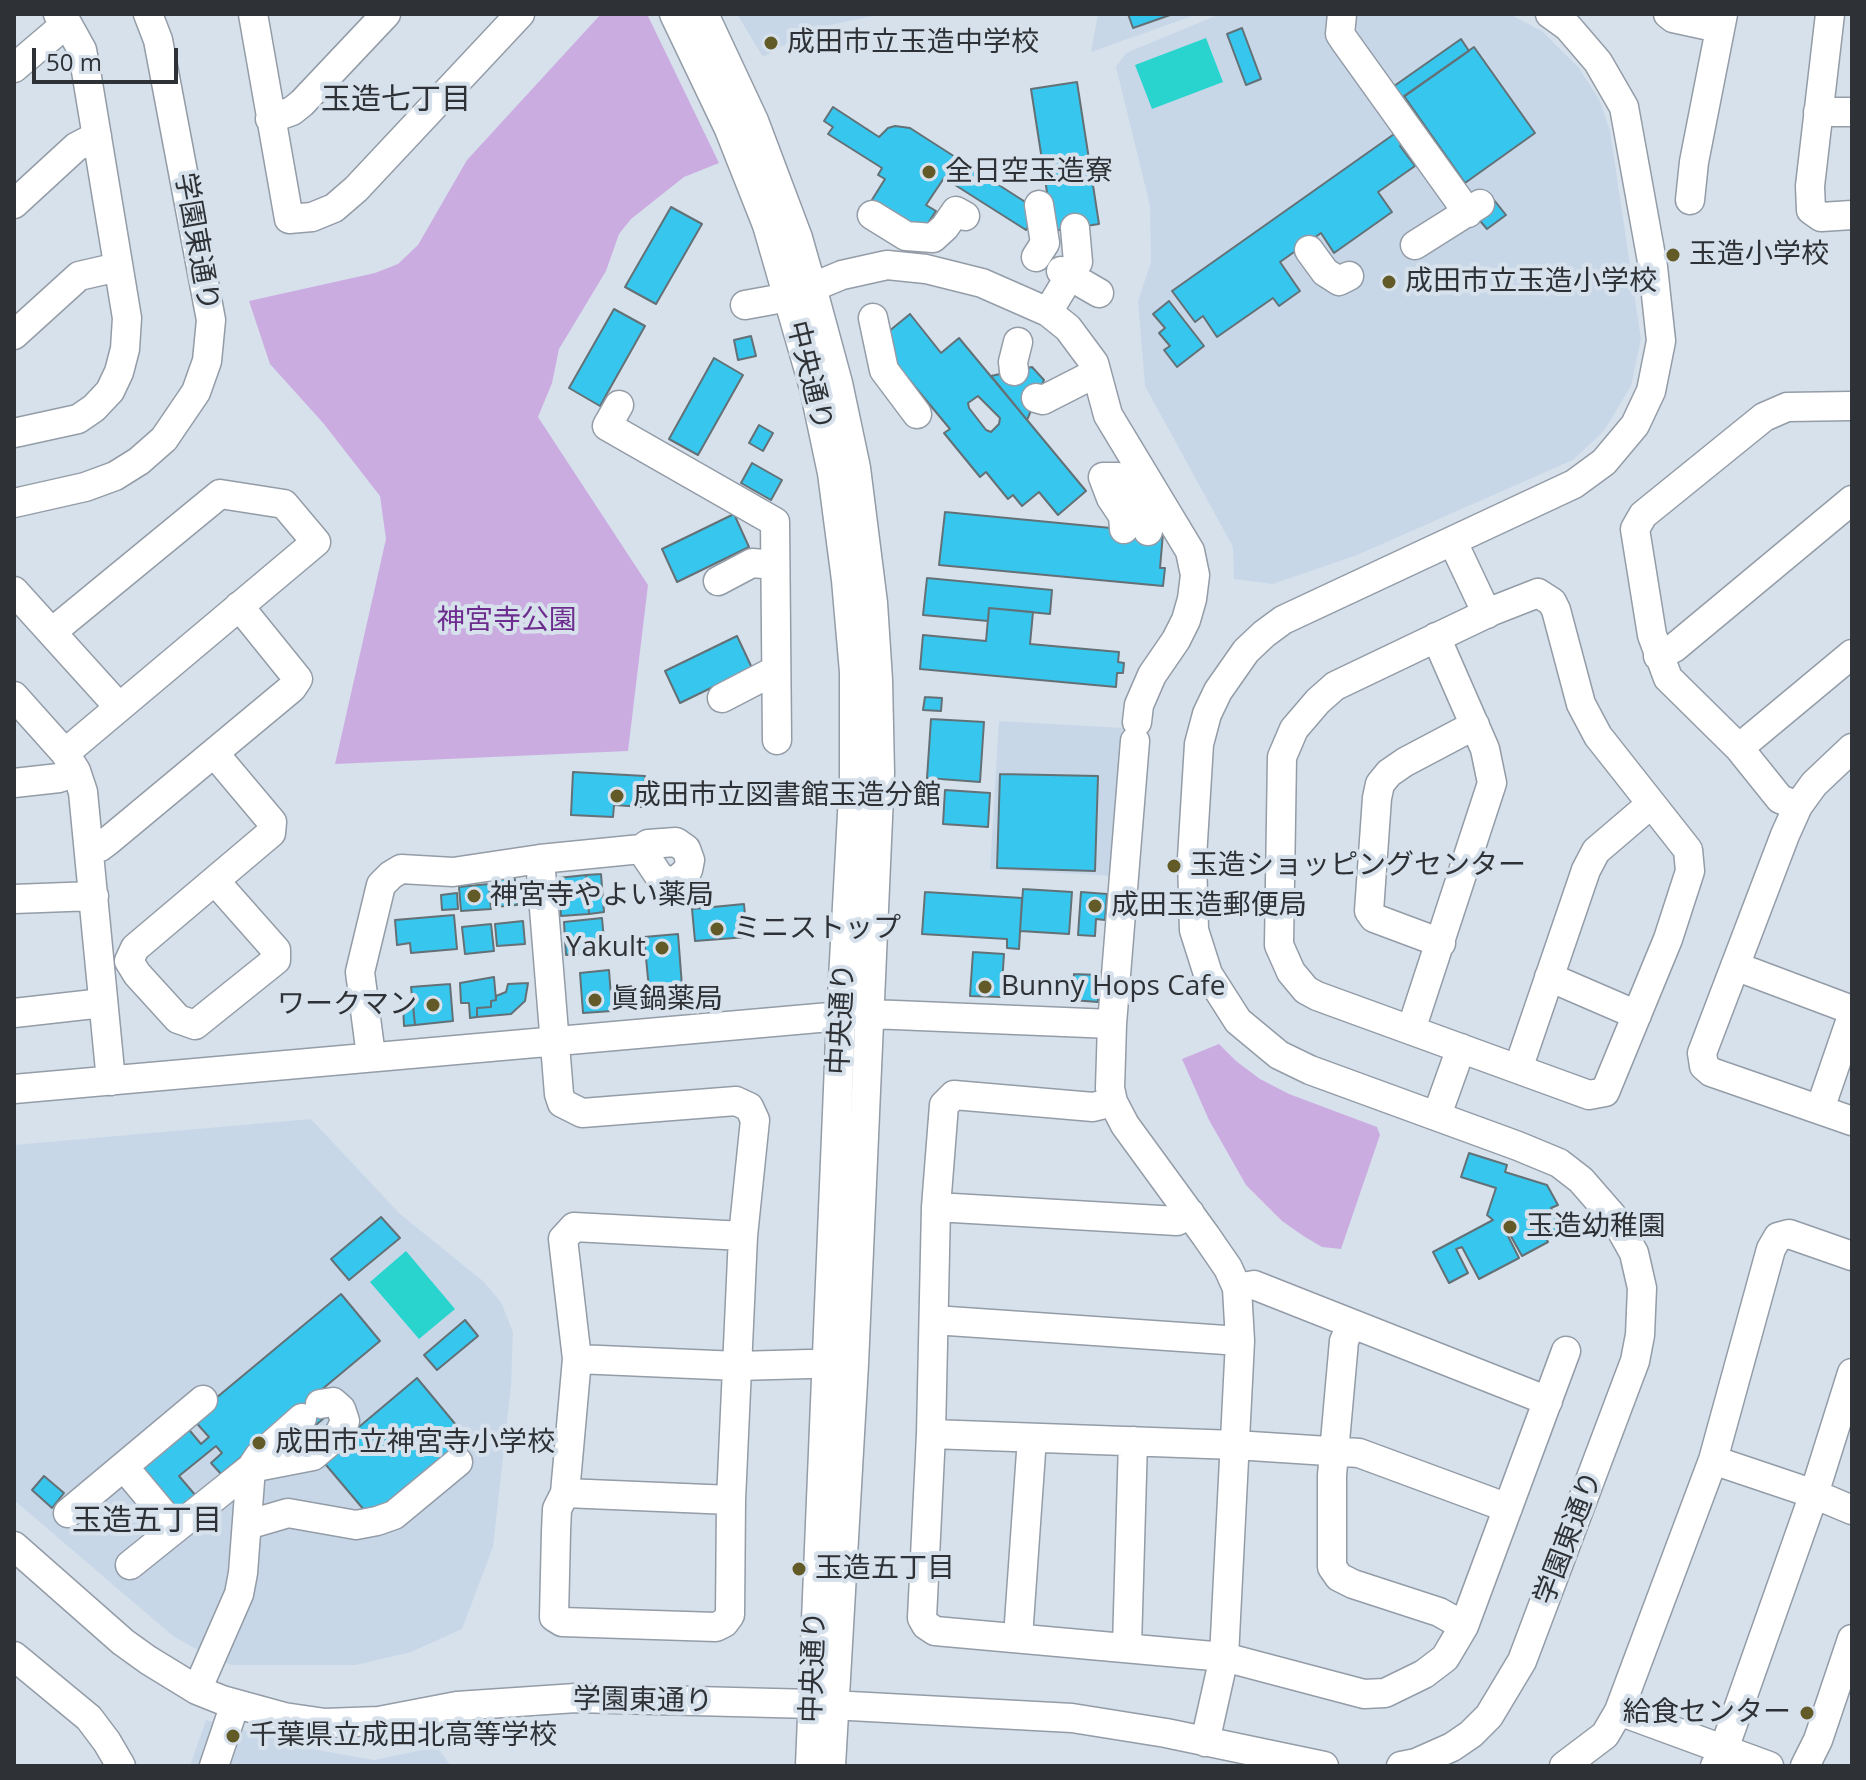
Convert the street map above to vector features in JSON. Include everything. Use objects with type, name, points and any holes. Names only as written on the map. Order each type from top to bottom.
[{"type":"street","name":"学園東通り","points":[[14,503],[85,487],[115,476],[139,461],[164,439],[196,392],[207,361],[211,320],[158,40],[148,14]]},
{"type":"street","points":[[253,14],[289,219],[312,217],[334,208],[356,189],[520,14]]},
{"type":"street","points":[[270,119],[292,111],[302,103],[386,14]]},
{"type":"street","name":"中央通り","points":[[674,14],[729,129],[767,225],[801,292],[838,383],[856,468],[873,603],[880,773],[871,1014],[813,1661],[824,1705],[831,1766]]},
{"type":"street","name":"中央通り","points":[[704,14],[754,121],[798,238],[801,292],[814,388],[832,473],[846,580],[854,672],[854,777],[841,1016],[841,1363]]},
{"type":"street","points":[[1342,14],[1340,34],[1344,40],[1474,209],[1415,245]]},
{"type":"street","name":"学園東通り","points":[[1401,1766],[1416,1763],[1452,1747],[1471,1734],[1489,1716],[1522,1661],[1635,1361],[1640,1335],[1642,1288],[1634,1253],[1615,1219],[1598,1196],[1559,1163],[1310,1070],[1279,1055],[1238,1021],[1222,1000],[1198,951],[1194,930],[1192,858],[1199,744],[1207,714],[1218,691],[1246,651],[1283,620],[1574,484],[1604,462],[1635,425],[1651,391],[1661,341],[1653,267],[1624,107],[1598,62],[1568,27],[1550,14]]},
{"type":"street","points":[[1668,14],[1673,18],[1721,21],[1694,162],[1690,200]]},
{"type":"street","points":[[1830,14],[1810,186],[1811,210],[1821,217],[1852,215]]},
{"type":"street","points":[[14,68],[63,18],[82,50],[127,318],[125,349],[119,372],[110,391],[94,408],[78,419],[14,433]]},
{"type":"street","points":[[1818,112],[1852,112]]},
{"type":"street","points":[[14,204],[76,147],[97,136]]},
{"type":"street","points":[[1036,257],[1045,243],[1039,205]]},
{"type":"street","points":[[872,215],[906,236],[933,238],[956,211],[965,216]]},
{"type":"street","points":[[1048,312],[1078,281],[1085,226]]},
{"type":"street","points":[[1309,250],[1325,272],[1339,281],[1349,276]]},
{"type":"street","points":[[745,305],[801,292],[860,269],[887,265],[926,269],[982,283],[1048,312],[1068,328],[1094,363],[1108,415],[1190,551],[1195,575],[1186,620],[1152,675],[1139,705],[1112,1024],[1110,1088],[1113,1102],[1125,1125],[1228,1268],[1237,1288],[1240,1341],[1224,1657],[1205,1742]]},
{"type":"street","points":[[14,335],[79,276],[118,267]]},
{"type":"street","points":[[873,318],[884,370],[917,414]]},
{"type":"street","points":[[1014,371],[1018,342]]},
{"type":"street","points":[[1036,398],[1043,400],[1096,373]]},
{"type":"street","points":[[619,405],[607,426],[704,468],[775,522],[777,740]]},
{"type":"street","points":[[1798,806],[1780,799],[1739,748],[1668,678],[1652,635],[1635,529],[1643,515],[1764,417],[1787,407],[1852,406]]},
{"type":"street","points":[[14,783],[59,778],[119,707],[316,542],[284,504],[220,494],[52,632]]},
{"type":"street","points":[[1658,656],[1674,648],[1852,500]]},
{"type":"street","points":[[1453,542],[1487,614]]},
{"type":"street","points":[[718,581],[752,563],[775,565]]},
{"type":"street","points":[[14,591],[119,707]]},
{"type":"street","points":[[1538,593],[1552,602],[1581,704],[1598,736],[1688,850],[1690,871],[1668,939],[1605,1092],[1589,1095],[1317,996],[1300,983],[1282,956],[1278,929],[1282,757],[1294,729],[1335,686],[1436,637],[1538,593]]},
{"type":"street","points":[[89,849],[100,847],[292,688],[298,679],[239,606]]},
{"type":"street","points":[[1411,1030],[1492,783],[1485,749],[1436,637]]},
{"type":"street","points":[[1739,748],[1852,654]]},
{"type":"street","points":[[722,698],[776,670]]},
{"type":"street","points":[[14,696],[71,762],[83,792],[111,1081]]},
{"type":"street","points":[[1441,943],[1374,918],[1369,911],[1377,798],[1380,784],[1389,773],[1475,725]]},
{"type":"street","points":[[1852,748],[1814,784],[1798,806],[1702,1053],[1704,1066],[1711,1072],[1852,1121]]},
{"type":"street","points":[[129,961],[135,948],[271,833],[272,822],[214,753]]},
{"type":"street","points":[[1518,1069],[1586,870],[1596,851],[1651,804]]},
{"type":"street","points":[[371,1056],[360,972],[364,946],[381,885],[401,869],[453,872],[641,849]]},
{"type":"street","points":[[540,859],[562,1103],[573,1110],[589,1113],[736,1101],[749,1107],[755,1120],[743,1236],[731,1500],[730,1615],[716,1627],[562,1622],[554,1617],[557,1509],[565,1493],[577,1359],[563,1239],[574,1227],[743,1236]]},
{"type":"street","points":[[129,961],[178,1019],[195,1025],[276,960],[276,950],[215,881]]},
{"type":"street","points":[[14,899],[94,896]]},
{"type":"street","points":[[100,961],[129,961]]},
{"type":"street","points":[[1735,966],[1852,1010]]},
{"type":"street","points":[[1549,977],[1637,1015]]},
{"type":"street","points":[[14,1013],[103,1003]]},
{"type":"street","points":[[14,1089],[871,1014],[1112,1024]]},
{"type":"street","points":[[1820,1109],[1852,1016]]},
{"type":"street","points":[[1437,1115],[1461,1048]]},
{"type":"street","points":[[1113,1102],[1093,1107],[954,1095],[944,1105],[936,1207],[931,1434],[922,1618],[935,1631],[1224,1657],[1364,1694],[1385,1693],[1424,1674],[1445,1658],[1464,1626],[1566,1351]]},
{"type":"street","points":[[936,1207],[1177,1221],[1190,1213]]},
{"type":"street","points":[[1564,1766],[1605,1735],[1619,1711],[1713,1460],[1771,1249],[1778,1237],[1789,1234],[1852,1256]]},
{"type":"street","points":[[1237,1288],[1254,1285],[1548,1401]]},
{"type":"street","points":[[934,1320],[1240,1341]]},
{"type":"street","points":[[1351,1325],[1344,1341],[1334,1452],[1332,1567],[1339,1577],[1353,1584],[1439,1612],[1464,1626]]},
{"type":"street","points":[[577,1359],[738,1366],[841,1363]]},
{"type":"street","points":[[1720,1758],[1814,1494],[1852,1373]]},
{"type":"street","points":[[68,1513],[203,1400]]},
{"type":"street","points":[[130,1565],[251,1468],[259,1456],[311,1411],[333,1402],[341,1409],[345,1421],[339,1434],[313,1456],[251,1468]]},
{"type":"street","points":[[931,1434],[1235,1445],[1359,1453],[1508,1508]]},
{"type":"street","points":[[1018,1637],[1032,1438]]},
{"type":"street","points":[[1127,1646],[1133,1441]]},
{"type":"street","points":[[1713,1460],[1852,1510]]},
{"type":"street","points":[[247,1525],[288,1513],[356,1525],[377,1521],[394,1515],[458,1462]]},
{"type":"street","points":[[124,1467],[175,1528]]},
{"type":"street","points":[[197,1690],[239,1594],[251,1468]]},
{"type":"street","points":[[565,1493],[731,1500]]},
{"type":"street","name":"学園東通り","points":[[14,1546],[123,1642],[197,1690],[284,1717],[325,1723],[379,1721],[457,1706],[576,1698],[824,1705],[1072,1718],[1324,1766]]},
{"type":"street","points":[[1805,1766],[1818,1740],[1852,1639]]},
{"type":"street","points":[[14,1656],[89,1718],[121,1766]]},
{"type":"street","points":[[214,1766],[235,1704]]},
{"type":"street","name":"中央通り","points":[[810,1766],[824,1705]]},
{"type":"street","points":[[1619,1711],[1720,1758],[1769,1766]]},
{"type":"shaded area","name":"成田市立玉造中学校","points":[[737,14],[882,14],[812,29],[763,57]]},
{"type":"shaded area","points":[[1098,14],[1198,14],[1091,52]]},
{"type":"shaded area","name":"成田市立玉造小学校","points":[[1220,14],[1509,14],[1542,31],[1579,68],[1600,101],[1610,131],[1641,339],[1631,386],[1604,431],[1573,460],[1357,555],[1273,584],[1234,579],[1233,547],[1145,386],[1138,301],[1151,262],[1150,206],[1116,67],[1126,53]]},
{"type":"shaded area","points":[[1206,38],[1223,82],[1152,109],[1135,65]]},
{"type":"shaded area","name":"玉造ショッピングセンター","points":[[999,721],[1123,728],[1114,876],[990,869]]},
{"type":"shaded area","name":"成田市立神宮寺小学校","points":[[311,1119],[400,1214],[484,1282],[501,1302],[513,1332],[511,1386],[493,1547],[462,1629],[411,1652],[356,1665],[232,1665],[212,1658],[173,1636],[14,1500],[14,1145]]},
{"type":"shaded area","points":[[406,1251],[455,1309],[419,1339],[370,1282]]},
{"type":"shaded area","name":"千葉県立成田北高等学校","points":[[206,1720],[312,1749],[374,1760],[437,1747],[451,1766],[190,1766]]},
{"type":"green space","name":"神宮寺公園","points":[[601,14],[647,14],[719,163],[684,177],[631,219],[619,234],[606,271],[559,349],[552,383],[538,417],[648,585],[628,751],[335,764],[386,539],[380,496],[324,424],[270,364],[249,301],[375,273],[398,264],[418,245],[467,160]]},
{"type":"green space","points":[[1219,1044],[1260,1079],[1289,1094],[1377,1127],[1380,1135],[1341,1249],[1322,1247],[1305,1237],[1282,1221],[1246,1185],[1209,1120],[1182,1059]]},
{"type":"building","points":[[1128,14],[1173,14],[1133,28]]},
{"type":"building","points":[[1242,28],[1261,79],[1246,85],[1227,34]]},
{"type":"building","points":[[1461,39],[1469,51],[1395,103],[1387,91]]},
{"type":"building","points":[[1474,47],[1535,133],[1465,183],[1404,96]]},
{"type":"building","points":[[1077,82],[1099,224],[1053,231],[1031,89]]},
{"type":"building","name":"全日空玉造寮","points":[[833,107],[879,137],[888,128],[910,128],[1030,205],[1026,211],[1034,217],[1026,230],[944,178],[926,205],[936,211],[920,235],[870,203],[885,179],[878,175],[882,168],[828,134],[833,127],[824,121]]},
{"type":"building","points":[[1397,132],[1404,143],[1400,146],[1415,166],[1378,192],[1392,212],[1334,253],[1321,233],[1280,262],[1300,291],[1279,306],[1273,298],[1217,337],[1203,316],[1195,322],[1172,291]]},
{"type":"building","points":[[1494,200],[1506,215],[1487,229],[1475,215]]},
{"type":"building","points":[[671,207],[702,224],[656,304],[625,287]]},
{"type":"building","points":[[1169,301],[1204,346],[1177,367],[1164,350],[1170,346],[1159,333],[1165,328],[1153,314]]},
{"type":"building","points":[[614,309],[645,326],[600,406],[569,388]]},
{"type":"building","points":[[910,314],[941,353],[959,338],[1086,491],[1058,515],[1039,492],[1022,506],[1013,495],[1008,499],[986,472],[980,477],[944,433],[950,429],[877,341]],"holes":[[[978,396],[1000,418],[999,424],[991,432],[986,430],[968,403]]]},
{"type":"building","points":[[751,336],[756,356],[738,360],[734,340]]},
{"type":"building","points":[[714,358],[743,375],[698,455],[669,439]]},
{"type":"building","points":[[1032,367],[1044,380],[1027,420],[991,376]]},
{"type":"building","points":[[759,425],[773,433],[763,451],[749,443]]},
{"type":"building","points":[[752,463],[782,480],[771,500],[741,483]]},
{"type":"building","points":[[945,512],[1163,533],[1160,568],[1165,568],[1163,586],[939,565]]},
{"type":"building","points":[[734,514],[749,547],[677,582],[662,549]]},
{"type":"building","points":[[927,578],[1052,590],[1050,614],[989,608],[988,621],[923,615]]},
{"type":"building","points":[[989,608],[1033,612],[1030,644],[1119,652],[1118,662],[1124,663],[1123,673],[1117,673],[1116,687],[920,669],[923,635],[986,641]]},
{"type":"building","points":[[737,636],[752,668],[680,703],[665,671]]},
{"type":"building","points":[[925,697],[942,698],[941,711],[923,710]]},
{"type":"building","points":[[931,719],[984,722],[980,782],[927,778]]},
{"type":"building","points":[[573,772],[645,776],[643,807],[614,805],[613,817],[571,815]]},
{"type":"building","points":[[1000,774],[1098,776],[1095,871],[997,868]]},
{"type":"building","points":[[945,790],[990,793],[988,827],[943,824]]},
{"type":"building","points":[[514,870],[517,905],[495,907],[492,872]]},
{"type":"building","points":[[601,874],[604,912],[589,914],[586,875]]},
{"type":"building","points":[[586,875],[589,914],[561,916],[558,878]]},
{"type":"building","points":[[489,884],[491,909],[461,911],[459,887]]},
{"type":"building","points":[[1023,889],[1072,892],[1069,934],[1020,931]]},
{"type":"building","points":[[925,892],[1022,898],[1019,949],[1007,948],[1007,939],[922,934]]},
{"type":"building","points":[[1081,892],[1107,894],[1105,920],[1096,919],[1095,936],[1078,935]]},
{"type":"building","points":[[457,893],[458,909],[442,910],[441,895]]},
{"type":"building","points":[[744,904],[747,937],[695,941],[692,909]]},
{"type":"building","points":[[454,915],[457,949],[411,953],[410,943],[397,945],[395,920]]},
{"type":"building","points":[[602,918],[605,951],[566,955],[564,922]]},
{"type":"building","points":[[523,921],[525,944],[497,946],[495,924]]},
{"type":"building","points":[[491,924],[494,951],[465,954],[462,927]]},
{"type":"building","points":[[678,934],[682,986],[649,989],[644,937]]},
{"type":"building","points":[[973,952],[1004,954],[1001,997],[970,996]]},
{"type":"building","points":[[609,970],[612,1011],[583,1013],[580,973]]},
{"type":"building","points":[[1074,974],[1099,975],[1098,1002],[1072,1000]]},
{"type":"building","points":[[494,977],[496,1000],[491,1001],[491,1007],[477,1008],[477,1017],[470,1018],[469,1003],[461,1003],[460,983]]},
{"type":"building","points":[[528,983],[525,1001],[511,1014],[477,1017],[477,1008],[491,1007],[491,1001],[506,992],[508,984]]},
{"type":"building","points":[[450,984],[453,1021],[415,1025],[411,987]]},
{"type":"building","points":[[413,1004],[415,1025],[404,1026],[403,1005]]},
{"type":"building","points":[[1469,1153],[1507,1165],[1505,1172],[1547,1185],[1558,1205],[1551,1208],[1561,1228],[1545,1236],[1548,1242],[1522,1256],[1506,1232],[1519,1258],[1479,1279],[1462,1247],[1456,1249],[1468,1273],[1449,1283],[1433,1252],[1493,1220],[1487,1215],[1496,1188],[1461,1177]]},
{"type":"building","points":[[381,1217],[400,1238],[349,1280],[331,1259]]},
{"type":"building","points":[[341,1294],[380,1341],[314,1396],[329,1414],[311,1429],[296,1411],[221,1474],[211,1463],[222,1453],[216,1446],[179,1476],[196,1496],[176,1512],[137,1465],[185,1425],[201,1444],[209,1437],[192,1418]]},
{"type":"building","points":[[465,1320],[478,1336],[437,1370],[424,1355]]},
{"type":"building","points":[[417,1378],[466,1437],[459,1443],[461,1446],[384,1510],[370,1517],[321,1459]]},
{"type":"building","points":[[44,1476],[64,1493],[52,1508],[32,1490]]},
{"type":"place","name":"成田市立玉造中学校","points":[[771,43]]},
{"type":"place","name":"全日空玉造寮","points":[[929,172]]},
{"type":"place","name":"玉造小学校","points":[[1673,255]]},
{"type":"place","name":"成田市立玉造小学校","points":[[1389,282]]},
{"type":"place","name":"成田市立図書館玉造分館","points":[[617,796]]},
{"type":"place","name":"玉造ショッピングセンター","points":[[1174,866]]},
{"type":"place","name":"神宮寺やよい薬局","points":[[474,896]]},
{"type":"place","name":"成田玉造郵便局","points":[[1095,906]]},
{"type":"place","name":"ミニストップ","points":[[717,929]]},
{"type":"place","name":"Yakult","points":[[662,948]]},
{"type":"place","name":"Bunny Hops Cafe","points":[[985,987]]},
{"type":"place","name":"眞鍋薬局","points":[[595,1000]]},
{"type":"place","name":"ワークマン","points":[[433,1005]]},
{"type":"place","name":"玉造幼稚園","points":[[1510,1227]]},
{"type":"place","name":"成田市立神宮寺小学校","points":[[259,1443]]},
{"type":"place","name":"玉造五丁目","points":[[799,1569]]},
{"type":"place","name":"給食センター","points":[[1807,1713]]},
{"type":"place","name":"千葉県立成田北高等学校","points":[[233,1736]]},
{"type":"district","name":"玉造七丁目","points":[[396,100]]},
{"type":"district","name":"玉造五丁目","points":[[147,1521]]}]
